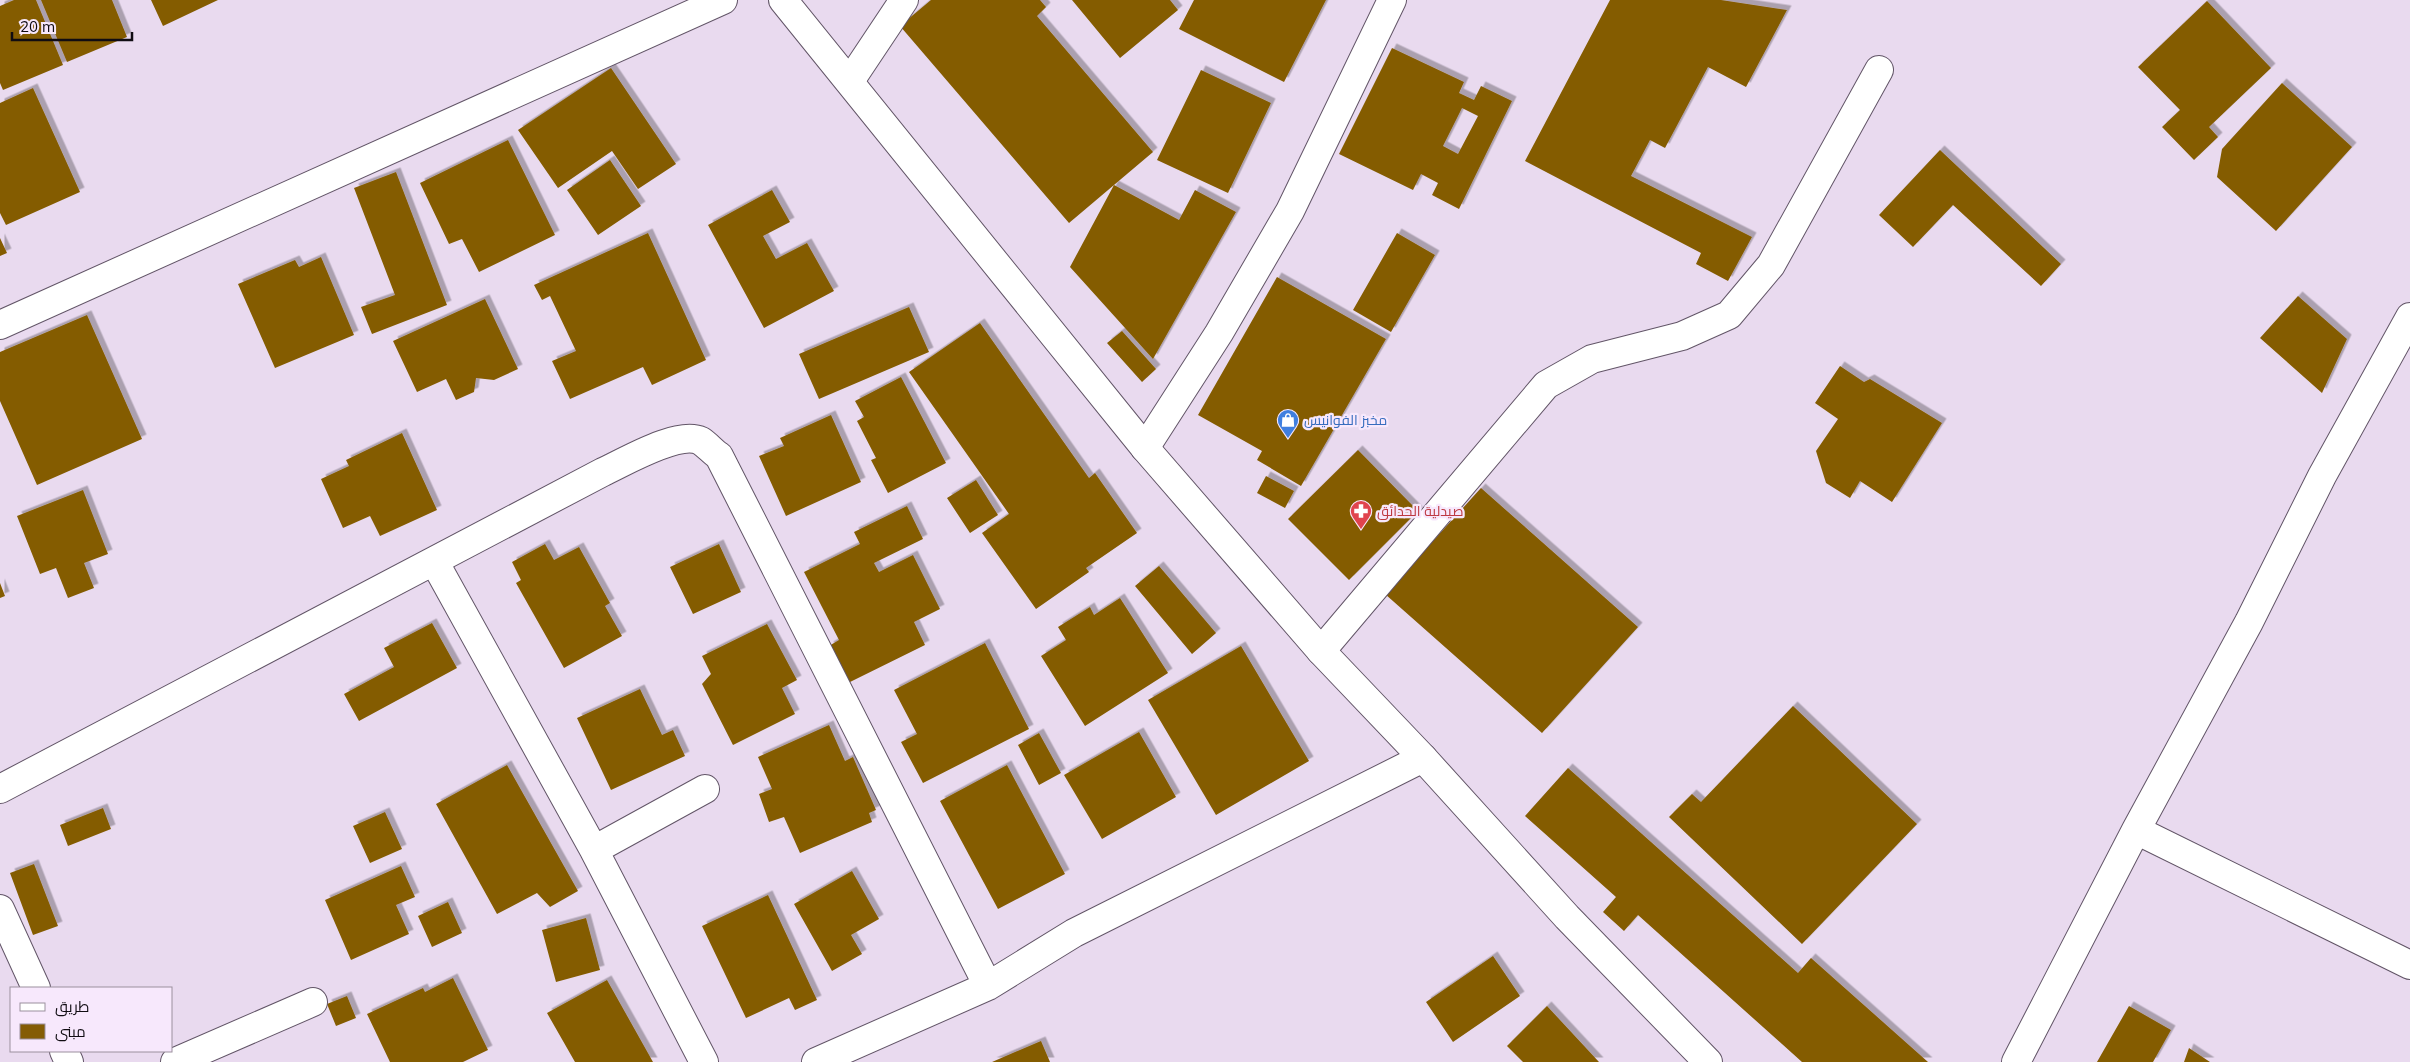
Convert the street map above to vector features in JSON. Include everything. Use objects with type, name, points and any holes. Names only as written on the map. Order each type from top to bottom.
[{"type":"street","points":[[0,325],[723,0]]},
{"type":"street","points":[[783,0],[1146,448],[1321,651],[1423,758],[1567,918],[1708,1062]]},
{"type":"street","points":[[850,81],[904,0]]},
{"type":"street","points":[[1146,448],[1219,333],[1290,210],[1392,0]]},
{"type":"street","points":[[1321,651],[1546,385],[1592,359],[1682,336],[1730,315],[1771,265],[1879,70]]},
{"type":"street","points":[[2016,1062],[2136,830],[2249,622],[2322,476],[2410,317]]},
{"type":"street","points":[[0,789],[611,468],[673,441],[686,438],[701,442],[719,456],[988,986]]},
{"type":"street","points":[[434,561],[594,850],[704,1062]]},
{"type":"street","points":[[816,1062],[988,986],[1074,933],[1423,758]]},
{"type":"street","points":[[594,850],[705,789]]},
{"type":"street","points":[[2136,830],[2410,965]]},
{"type":"street","points":[[0,908],[36,987]]},
{"type":"street","points":[[175,1062],[314,1002]]},
{"type":"building","points":[[14,0],[36,0],[63,65],[3,90],[0,83],[0,6]]},
{"type":"building","points":[[41,0],[112,0],[127,37],[67,62]]},
{"type":"building","points":[[151,0],[218,0],[163,26]]},
{"type":"building","points":[[931,0],[1040,0],[1046,7],[1037,16],[1153,152],[1069,223],[900,26]]},
{"type":"building","points":[[1072,0],[1170,0],[1178,10],[1120,58]]},
{"type":"building","points":[[1194,0],[1326,0],[1284,82],[1179,29]]},
{"type":"building","points":[[1610,0],[1721,0],[1787,10],[1746,87],[1708,67],[1665,148],[1650,140],[1631,176],[1752,237],[1728,281],[1696,264],[1701,253],[1525,161]]},
{"type":"building","points":[[2207,1],[2271,68],[2209,127],[2218,137],[2194,160],[2162,127],[2180,110],[2138,67]]},
{"type":"building","points":[[1392,48],[1464,82],[1459,93],[1474,100],[1481,86],[1512,101],[1459,209],[1432,195],[1438,183],[1421,174],[1413,190],[1339,154]],"holes":[[[1462,108],[1478,116],[1458,154],[1443,146]]]},
{"type":"building","points":[[611,68],[676,164],[638,189],[612,151],[558,188],[518,130]]},
{"type":"building","points":[[1201,70],[1271,103],[1228,193],[1157,160]]},
{"type":"building","points":[[2282,83],[2352,147],[2276,231],[2217,177],[2222,149]]},
{"type":"building","points":[[33,88],[80,192],[6,225],[0,213],[0,103]]},
{"type":"building","points":[[508,140],[555,235],[479,272],[462,239],[449,244],[420,183]]},
{"type":"building","points":[[1940,150],[2061,264],[2041,286],[1953,205],[1913,247],[1879,215]]},
{"type":"building","points":[[610,160],[641,206],[598,235],[567,190]]},
{"type":"building","points":[[396,172],[447,305],[372,334],[361,307],[395,295],[354,188]]},
{"type":"building","points":[[1114,185],[1179,220],[1195,190],[1236,212],[1153,359],[1070,267]]},
{"type":"building","points":[[772,190],[790,222],[763,236],[776,259],[807,243],[834,291],[764,328],[708,225]]},
{"type":"building","points":[[648,233],[706,360],[652,385],[643,367],[570,399],[552,361],[576,351],[550,296],[542,300],[534,285]]},
{"type":"building","points":[[1397,233],[1435,255],[1391,332],[1353,310]]},
{"type":"building","points":[[0,238],[7,253],[0,256]]},
{"type":"building","points":[[321,257],[354,335],[275,368],[238,284],[295,260],[299,267]]},
{"type":"building","points":[[1277,277],[1386,339],[1301,486],[1257,460],[1262,451],[1198,415]]},
{"type":"building","points":[[2298,296],[2347,339],[2322,393],[2260,338]]},
{"type":"building","points":[[485,299],[518,369],[494,380],[476,378],[474,392],[456,400],[446,379],[417,392],[393,341]]},
{"type":"building","points":[[909,307],[929,352],[819,399],[799,354]]},
{"type":"building","points":[[87,315],[142,439],[37,485],[0,401],[0,352]]},
{"type":"building","points":[[980,323],[1089,478],[1095,473],[1137,533],[1086,568],[1089,572],[1036,609],[982,533],[1009,514],[909,372]]},
{"type":"building","points":[[1122,331],[1156,369],[1142,382],[1107,343]]},
{"type":"building","points":[[1840,366],[1864,382],[1870,379],[1942,423],[1892,502],[1860,481],[1850,498],[1826,483],[1816,451],[1838,419],[1815,403]]},
{"type":"building","points":[[901,377],[946,463],[888,493],[871,460],[876,458],[857,421],[864,417],[855,401]]},
{"type":"building","points":[[831,415],[861,482],[786,516],[759,456],[784,446],[780,438]]},
{"type":"building","points":[[402,433],[437,510],[380,536],[370,516],[343,528],[321,479],[349,466],[346,460]]},
{"type":"building","points":[[1358,450],[1418,511],[1349,580],[1288,519]]},
{"type":"building","points":[[1266,476],[1294,491],[1285,508],[1257,493]]},
{"type":"building","points":[[976,480],[998,515],[970,533],[947,498]]},
{"type":"building","points":[[1481,488],[1638,627],[1542,733],[1385,594]]},
{"type":"building","points":[[83,490],[108,554],[84,563],[94,588],[68,598],[56,568],[40,574],[17,516]]},
{"type":"building","points":[[907,506],[923,539],[874,563],[879,572],[913,555],[940,609],[914,622],[925,645],[848,683],[829,646],[839,640],[804,572],[860,544],[854,532]]},
{"type":"building","points":[[545,544],[554,560],[579,547],[610,603],[605,606],[622,636],[564,668],[516,583],[521,580],[512,562]]},
{"type":"building","points":[[719,544],[741,592],[693,614],[670,567]]},
{"type":"building","points":[[1159,566],[1216,633],[1192,654],[1135,586]]},
{"type":"building","points":[[0,583],[5,596],[0,598]]},
{"type":"building","points":[[1120,598],[1168,673],[1085,726],[1041,656],[1066,640],[1058,627],[1090,607],[1094,615]]},
{"type":"building","points":[[432,623],[457,668],[359,721],[344,694],[394,667],[384,648]]},
{"type":"building","points":[[767,624],[797,680],[782,688],[795,714],[733,745],[702,684],[711,674],[702,656]]},
{"type":"building","points":[[985,643],[1029,729],[923,783],[901,742],[917,734],[894,690]]},
{"type":"building","points":[[1241,646],[1309,761],[1216,815],[1148,700]]},
{"type":"building","points":[[640,689],[662,735],[673,730],[685,756],[611,790],[577,718]]},
{"type":"building","points":[[1793,706],[1917,824],[1802,944],[1669,817],[1692,794],[1701,802]]},
{"type":"building","points":[[829,725],[845,761],[853,757],[876,810],[869,813],[872,822],[800,853],[784,817],[769,822],[759,794],[772,789],[758,757]]},
{"type":"building","points":[[1139,732],[1176,797],[1102,839],[1064,775]]},
{"type":"building","points":[[1039,733],[1061,773],[1039,785],[1018,745]]},
{"type":"building","points":[[507,765],[578,891],[550,907],[537,893],[497,914],[436,804]]},
{"type":"building","points":[[1007,765],[1065,874],[998,909],[940,801]]},
{"type":"building","points":[[1568,768],[1798,973],[1811,958],[1928,1062],[1802,1062],[1638,915],[1624,931],[1603,912],[1616,897],[1525,816]]},
{"type":"building","points":[[103,808],[111,829],[68,846],[60,825]]},
{"type":"building","points":[[385,812],[402,849],[370,863],[353,826]]},
{"type":"building","points":[[34,864],[58,926],[33,935],[10,873]]},
{"type":"building","points":[[401,866],[415,897],[396,905],[409,934],[351,960],[325,900]]},
{"type":"building","points":[[852,871],[879,919],[851,935],[862,954],[832,971],[794,904]]},
{"type":"building","points":[[768,895],[817,1000],[795,1010],[789,998],[746,1018],[702,926]]},
{"type":"building","points":[[448,902],[462,933],[432,947],[418,916]]},
{"type":"building","points":[[586,918],[600,970],[556,982],[542,930]]},
{"type":"building","points":[[1493,956],[1520,996],[1453,1042],[1426,1002]]},
{"type":"building","points":[[453,978],[488,1050],[463,1062],[390,1062],[367,1014],[423,988],[425,992]]},
{"type":"building","points":[[607,980],[653,1062],[575,1062],[547,1013]]},
{"type":"building","points":[[347,996],[356,1018],[336,1026],[327,1004]]},
{"type":"building","points":[[1547,1006],[1599,1062],[1523,1062],[1507,1046]]},
{"type":"building","points":[[2129,1006],[2171,1030],[2153,1062],[2097,1062]]},
{"type":"building","points":[[1041,1041],[1050,1062],[992,1062]]},
{"type":"building","points":[[2189,1048],[2210,1062],[2184,1062]]},
{"type":"place","name":"مخبز الفوانيس","points":[[1288,439]]},
{"type":"place","name":"صيدلية الحدائق","points":[[1361,530]]}]
